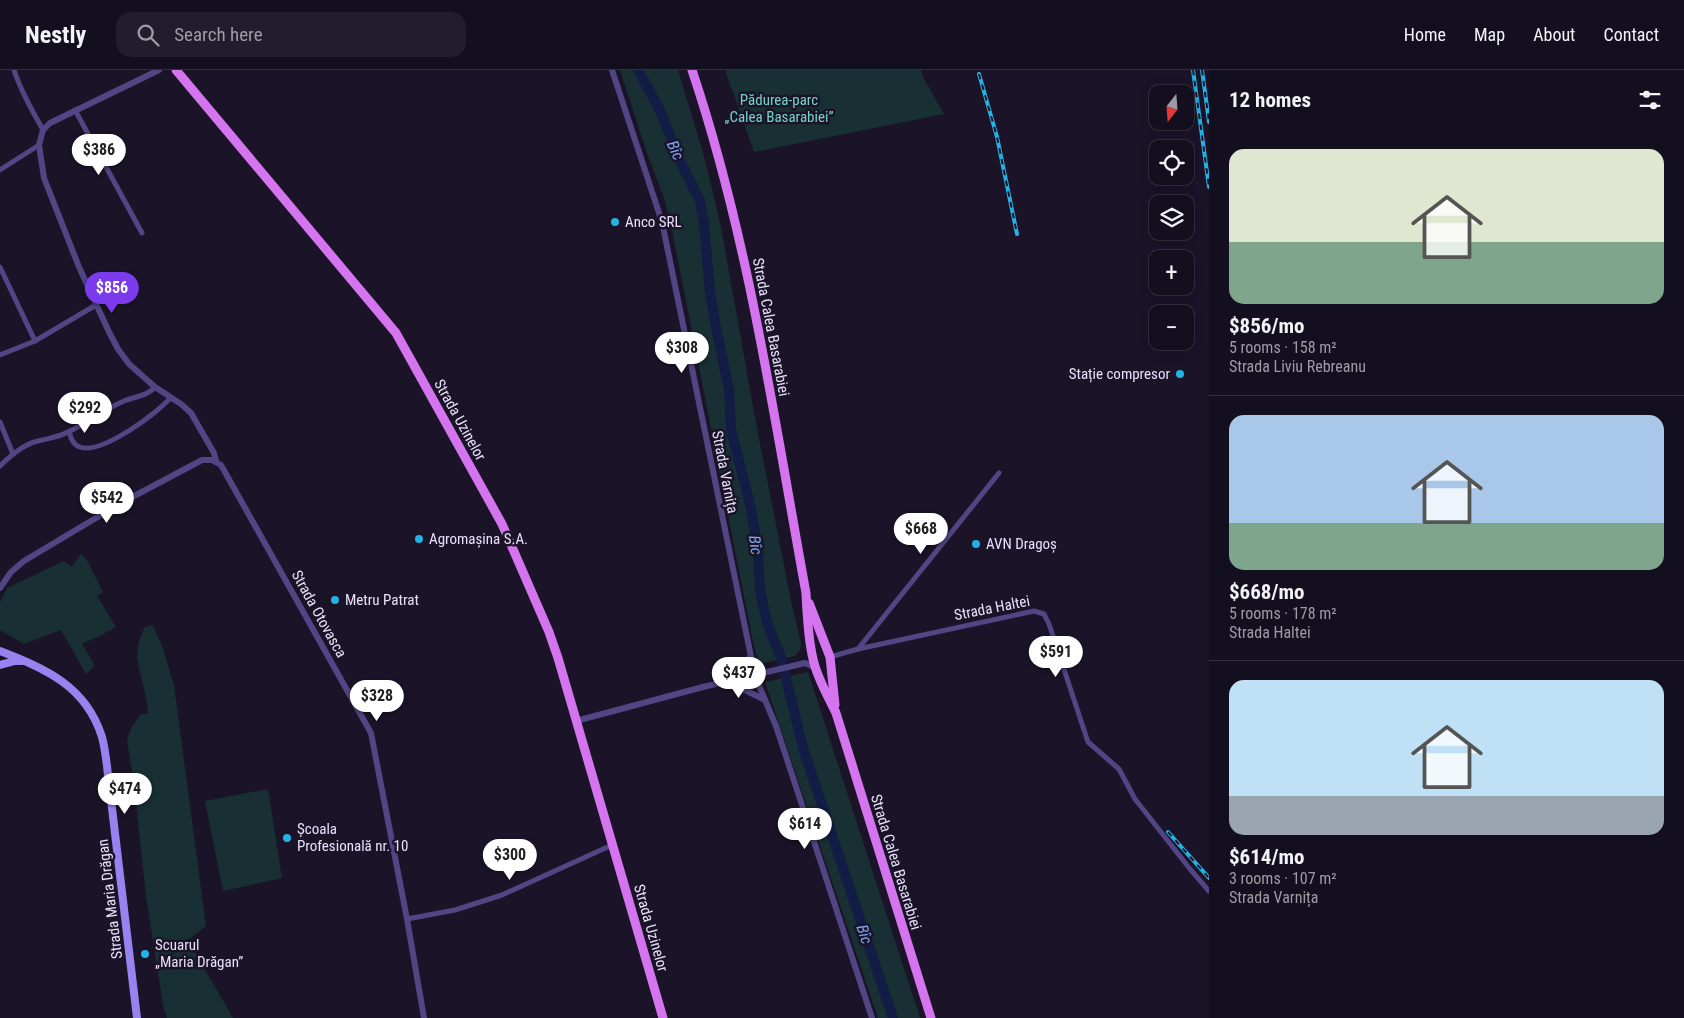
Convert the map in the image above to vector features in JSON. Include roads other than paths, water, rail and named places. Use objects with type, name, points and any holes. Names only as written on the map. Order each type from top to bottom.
[{"type":"main road","name":"Strada Uzinelor","points":[[176,70],[396,333],[502,524],[549,632],[663,1018]]},
{"type":"main road","name":"Strada Calea Basarabiei","points":[[692,70],[723,168],[750,287],[806,593],[809,642],[816,668],[836,713],[931,1018]]},
{"type":"main road","name":"Strada Calea Basarabiei","points":[[806,593],[830,657],[836,713]]},
{"type":"main road","points":[[812,653],[819,649],[830,657],[824,668],[816,668]]},
{"type":"main road","name":"Strada Maria Drăgan","points":[[0,651],[54,675],[75,693],[90,711],[102,738],[110,788],[137,1018]]},
{"type":"main road","points":[[0,665],[15,661],[26,661]]},
{"type":"street","points":[[14,70],[22,92],[43,130]]},
{"type":"street","points":[[0,170],[39,144],[43,130],[50,123],[159,70]]},
{"type":"street","name":"Strada Varnița","points":[[612,70],[662,222],[755,676],[776,726],[872,1018]]},
{"type":"street","points":[[75,110],[142,233]]},
{"type":"street","name":"Strada Otovasca","points":[[39,144],[44,178],[79,267],[118,349],[129,364],[155,388],[181,404],[190,413],[371,733],[424,1018]]},
{"type":"street","points":[[0,267],[35,341]]},
{"type":"street","points":[[0,355],[35,341],[96,305]]},
{"type":"street","points":[[0,466],[13,454],[36,441],[54,438],[69,432],[122,402],[149,393],[155,388]]},
{"type":"street","points":[[69,432],[74,442],[83,448],[104,444],[124,434],[154,414],[171,397]]},
{"type":"street","points":[[0,422],[13,454]]},
{"type":"street","points":[[0,588],[11,572],[24,561],[120,503],[202,460],[218,463]]},
{"type":"street","points":[[858,649],[999,473]]},
{"type":"street","name":"Strada Haltei","points":[[830,657],[858,649],[1034,611],[1044,614],[1088,742],[1119,769],[1135,799],[1209,891]]},
{"type":"street","points":[[803,664],[812,653]]},
{"type":"street","points":[[735,680],[746,669],[750,657]]},
{"type":"street","points":[[576,721],[720,683],[803,664],[816,668]]},
{"type":"street","points":[[720,683],[743,689],[765,700]]},
{"type":"street","points":[[407,919],[454,910],[502,895],[612,845]]},
{"type":"waterway","name":"Bîc","points":[[638,70],[660,110],[679,159],[700,201],[704,223],[710,292],[729,389],[731,430],[751,508],[758,552],[760,590],[767,623],[781,657],[803,748],[893,1018]]},
{"type":"railway","points":[[1193,70],[1209,187]]},
{"type":"railway","points":[[1202,70],[1209,122]]},
{"type":"railway","points":[[979,74],[997,137],[1017,234]]},
{"type":"railway","points":[[1168,832],[1209,878]]},
{"type":"place","name":"Anco SRL","points":[[615,222]]},
{"type":"place","name":"Stație compresor","points":[[1180,374]]},
{"type":"place","name":"Agromașina S.A.","points":[[419,539]]},
{"type":"place","name":"AVN Dragoș","points":[[976,544]]},
{"type":"place","name":"Metru Patrat","points":[[335,600]]},
{"type":"place","name":"Școala Profesională nr. 10","points":[[287,838]]},
{"type":"place","name":"Scuarul „Maria Drăgan”","points":[[145,954]]},
{"type":"park label","name":"Pădurea-parc „Calea Basarabiei”","points":[[779,108]]}]
